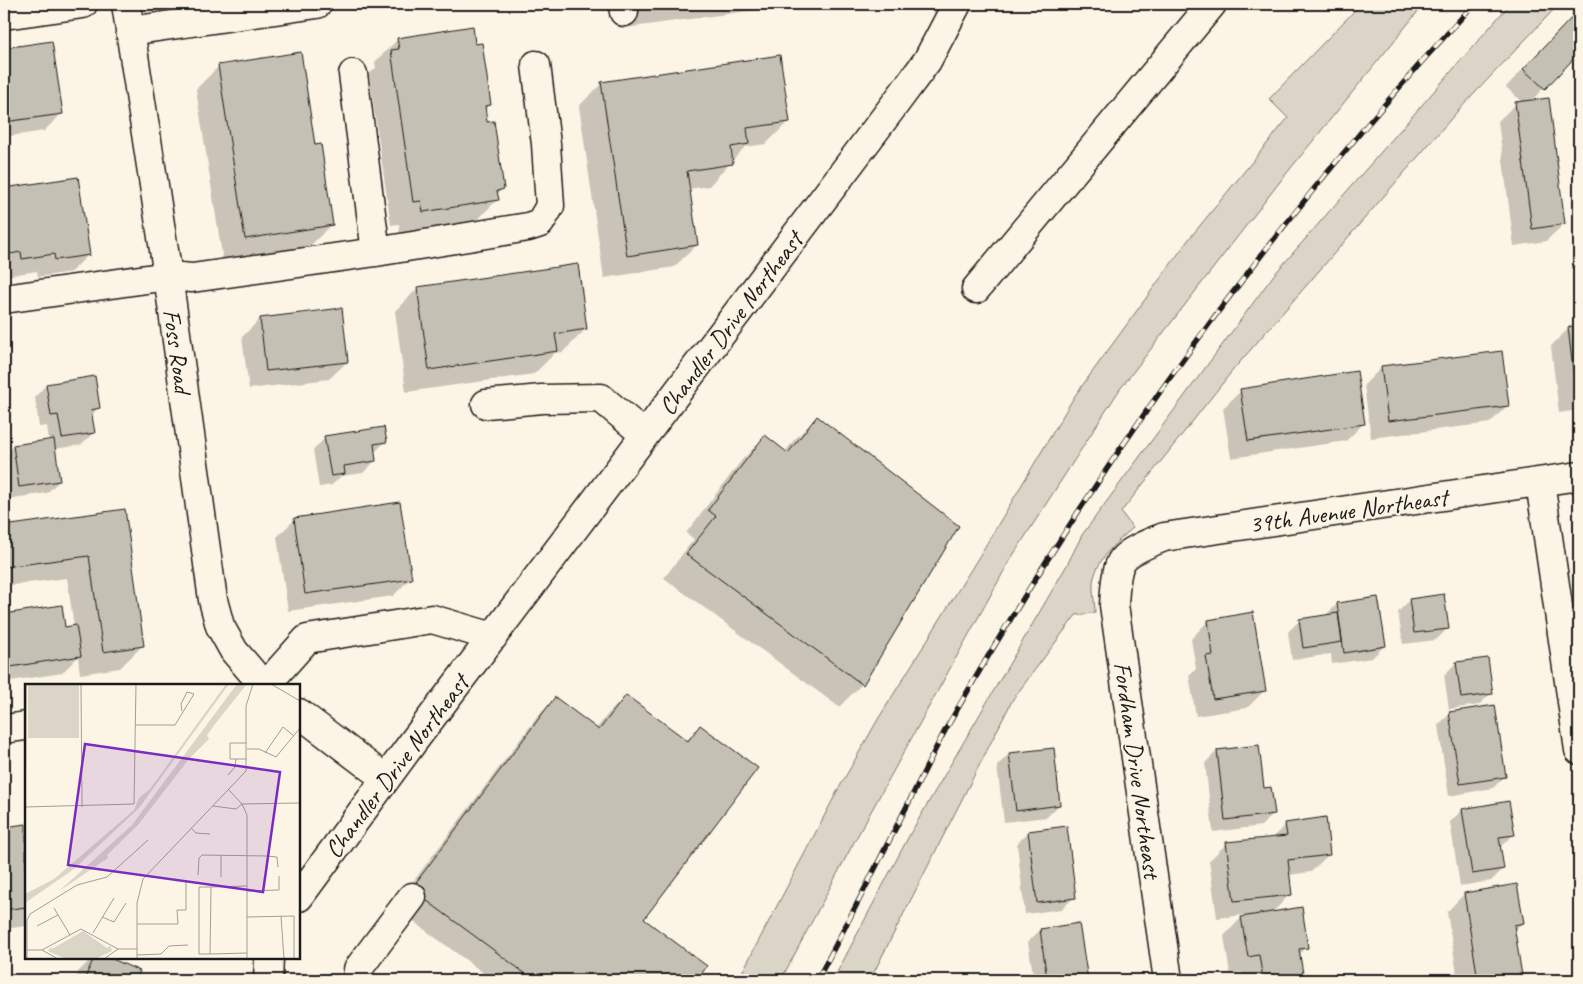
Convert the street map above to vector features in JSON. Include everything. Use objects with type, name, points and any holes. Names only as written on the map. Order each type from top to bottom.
[{"type":"street","points":[[4,15],[83,4]]},
{"type":"street","name":"Foss Road","points":[[126,4],[168,276],[213,600],[220,626],[234,651],[263,684]]},
{"type":"street","points":[[130,31],[317,4]]},
{"type":"street","name":"Chandler Drive Northeast","points":[[300,896],[927,61],[958,4]]},
{"type":"street","points":[[976,289],[1212,4]]},
{"type":"street","points":[[4,299],[168,276],[192,278],[376,252],[528,227],[540,222],[550,206],[546,144],[536,65]]},
{"type":"street","points":[[353,74],[376,252]]},
{"type":"street","points":[[486,404],[542,399],[601,398],[646,435]]},
{"type":"street","name":"39th Avenue Northeast","points":[[1122,560],[1143,546],[1164,537],[1579,476]]},
{"type":"street","points":[[1540,482],[1579,750]]},
{"type":"street","name":"Fordham Drive Northeast","points":[[1122,560],[1116,580],[1114,605],[1168,980]]},
{"type":"street","points":[[265,684],[307,640],[432,619],[493,637]]},
{"type":"street","points":[[300,714],[386,779]]},
{"type":"street","points":[[4,729],[25,726]]},
{"type":"street","points":[[358,980],[358,969],[412,897]]},
{"type":"street","points":[[268,980],[269,959]]},
{"type":"shaded area","points":[[1361,4],[1424,4],[1282,179],[1120,389],[1010,560],[853,844],[781,980],[738,980],[839,788],[877,721],[980,555],[1074,397],[1189,239],[1288,118],[1269,99]]},
{"type":"shaded area","points":[[1510,4],[1559,4],[1456,113],[1233,370],[1121,512],[1133,528],[1121,538],[1100,562],[1093,585],[1095,613],[1076,615],[1013,699],[870,980],[833,980],[910,834],[1067,565],[1082,535],[1273,276]]},
{"type":"building","points":[[1579,10],[1579,53],[1545,89],[1523,69]]},
{"type":"building","points":[[473,26],[475,44],[482,43],[491,105],[485,106],[487,122],[494,121],[504,189],[497,191],[499,200],[423,212],[421,201],[413,202],[391,50],[399,49],[397,38]]},
{"type":"building","points":[[52,41],[63,114],[4,122],[4,48]]},
{"type":"building","points":[[301,52],[315,145],[321,144],[333,225],[245,239],[218,65]]},
{"type":"building","points":[[780,55],[790,122],[747,128],[749,144],[731,147],[733,164],[687,171],[698,245],[627,256],[601,82]]},
{"type":"building","points":[[1549,98],[1565,224],[1532,229],[1515,102]]},
{"type":"building","points":[[78,177],[90,255],[55,260],[54,254],[22,259],[21,252],[4,255],[4,188]]},
{"type":"building","points":[[578,264],[587,329],[555,334],[558,351],[429,370],[417,287]]},
{"type":"building","points":[[342,308],[348,362],[266,371],[260,318]]},
{"type":"building","points":[[1579,325],[1579,395],[1576,396],[1568,327]]},
{"type":"building","points":[[1502,351],[1509,406],[1388,421],[1381,366]]},
{"type":"building","points":[[1357,371],[1365,424],[1248,441],[1240,389]]},
{"type":"building","points":[[95,376],[100,408],[91,410],[95,433],[62,438],[58,415],[51,416],[46,384]]},
{"type":"building","points":[[817,416],[959,526],[863,685],[686,554],[716,516],[708,510],[765,435],[788,453]]},
{"type":"building","points":[[384,427],[387,442],[374,444],[376,461],[344,466],[345,474],[331,476],[324,436]]},
{"type":"building","points":[[54,439],[60,481],[19,487],[13,445]]},
{"type":"building","points":[[400,502],[412,579],[305,594],[294,518]]},
{"type":"building","points":[[125,509],[144,646],[103,652],[89,556],[4,567],[4,526]]},
{"type":"building","points":[[1444,594],[1449,629],[1414,633],[1409,599]]},
{"type":"building","points":[[1378,597],[1386,646],[1344,653],[1337,603]]},
{"type":"building","points":[[62,605],[65,627],[76,625],[81,656],[4,668],[4,614]]},
{"type":"building","points":[[1253,612],[1266,691],[1213,699],[1206,656],[1213,655],[1208,620]]},
{"type":"building","points":[[1338,613],[1342,642],[1303,648],[1299,619]]},
{"type":"building","points":[[1488,658],[1493,694],[1461,698],[1456,662]]},
{"type":"building","points":[[626,695],[688,741],[700,725],[758,768],[644,919],[707,966],[697,980],[534,980],[411,889],[555,697],[599,730]]},
{"type":"building","points":[[1495,705],[1506,777],[1460,784],[1449,712]]},
{"type":"building","points":[[1259,745],[1264,788],[1271,787],[1275,814],[1225,820],[1217,750]]},
{"type":"building","points":[[1054,748],[1060,805],[1016,811],[1009,753]]},
{"type":"building","points":[[1509,801],[1515,835],[1499,837],[1504,869],[1472,874],[1462,809]]},
{"type":"building","points":[[1326,817],[1330,855],[1288,860],[1292,895],[1234,901],[1226,842],[1287,836],[1285,823]]},
{"type":"building","points":[[25,824],[25,907],[4,910],[4,827]]},
{"type":"building","points":[[1067,826],[1076,898],[1037,903],[1028,831]]},
{"type":"building","points":[[1517,884],[1524,923],[1514,925],[1522,976],[1495,980],[1478,980],[1464,893]]},
{"type":"building","points":[[1302,907],[1308,948],[1299,949],[1304,980],[1263,980],[1259,955],[1248,957],[1241,917]]},
{"type":"building","points":[[1079,923],[1088,980],[1047,980],[1040,929]]},
{"type":"building","points":[[94,959],[112,959],[140,971],[137,978],[143,980],[84,980]]},
{"type":"railway","points":[[817,980],[947,727],[1063,535],[1125,442],[1190,350],[1327,173],[1474,4]]}]
